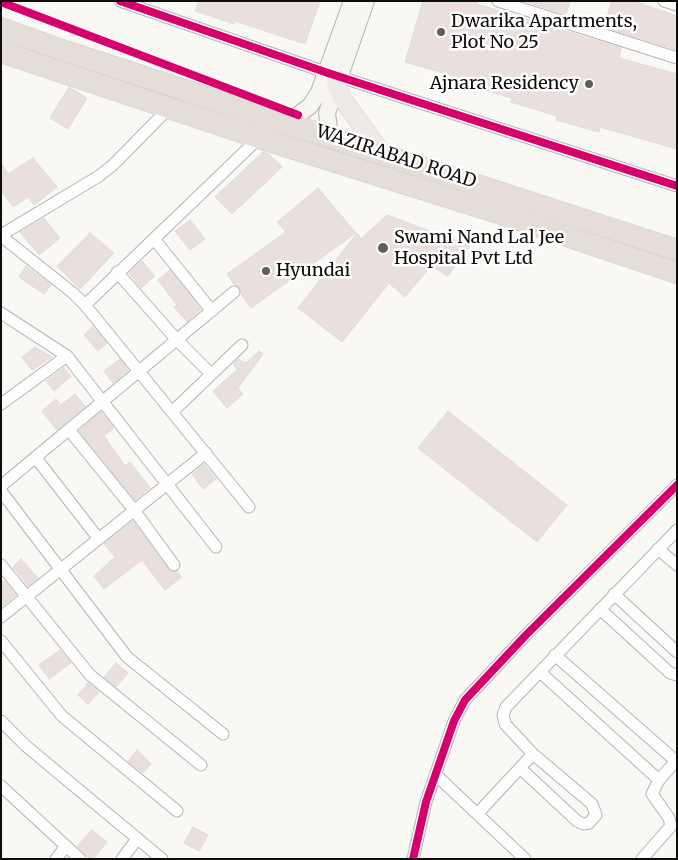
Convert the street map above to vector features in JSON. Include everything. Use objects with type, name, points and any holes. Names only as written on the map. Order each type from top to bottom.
[{"type":"highway","name":"WAZIRABAD ROAD","points":[[1,28],[65,51],[289,122],[677,250]]},
{"type":"highway","name":"WAZIRABAD ROAD","points":[[1,52],[258,138],[495,212],[677,274]]},
{"type":"main road","points":[[334,77],[343,100],[382,154]]},
{"type":"street","points":[[120,1],[334,77],[677,186]]},
{"type":"street","points":[[330,136],[327,113],[352,1]]},
{"type":"street","points":[[289,122],[310,106],[319,92],[334,77],[366,1]]},
{"type":"street","points":[[498,1],[677,58]]},
{"type":"street","points":[[664,1],[677,5]]},
{"type":"street","points":[[169,108],[120,158],[99,176],[1,235],[73,293],[85,306],[140,371],[249,507]]},
{"type":"street","points":[[85,306],[117,272],[154,239],[258,138]]},
{"type":"street","points":[[154,239],[212,311]]},
{"type":"street","points":[[117,272],[177,340],[211,374]]},
{"type":"street","points":[[1,486],[234,292]]},
{"type":"street","points":[[1,314],[67,356],[216,546]]},
{"type":"street","points":[[172,412],[242,345]]},
{"type":"street","points":[[1,404],[67,356]]},
{"type":"street","points":[[69,430],[134,510],[174,565]]},
{"type":"street","points":[[1,617],[206,453]]},
{"type":"street","points":[[36,458],[98,538]]},
{"type":"street","points":[[1,491],[127,657],[223,734]]},
{"type":"street","points":[[413,859],[426,802],[454,721],[465,700],[526,635],[674,492]]},
{"type":"street","points":[[520,768],[577,821],[589,823],[596,815],[592,804],[533,754],[505,724],[503,715],[506,707],[555,655],[658,549],[675,534]]},
{"type":"street","points":[[658,549],[677,565]]},
{"type":"street","points":[[1,565],[90,676],[201,765]]},
{"type":"street","points":[[614,594],[677,652]]},
{"type":"street","points":[[600,609],[670,673],[677,675]]},
{"type":"street","points":[[1,641],[62,716],[176,812]]},
{"type":"street","points":[[555,655],[676,762],[660,780],[652,794],[669,818],[671,826],[642,859]]},
{"type":"street","points":[[540,672],[660,780]]},
{"type":"street","points":[[1,721],[26,746],[162,859]]},
{"type":"street","points":[[478,813],[533,754]]},
{"type":"street","points":[[436,775],[525,859]]},
{"type":"street","points":[[1,786],[80,859]]},
{"type":"street","points":[[122,859],[138,839]]},
{"type":"street","points":[[56,859],[66,846]]},
{"type":"building","points":[[199,1],[320,1],[305,44],[235,21],[234,24],[195,11]]},
{"type":"building","points":[[423,1],[478,1],[477,4],[621,48],[619,58],[677,74],[677,149],[600,127],[599,132],[556,120],[557,116],[511,102],[512,98],[463,84],[464,79],[405,62]]},
{"type":"building","points":[[524,1],[570,1],[566,15]]},
{"type":"building","points":[[612,1],[634,1],[677,16],[677,50],[603,27]]},
{"type":"building","points":[[69,87],[87,98],[68,129],[50,118]]},
{"type":"building","points":[[263,152],[269,154],[282,167],[232,214],[215,197]]},
{"type":"building","points":[[33,158],[57,187],[34,205],[28,197],[13,207],[1,190],[1,163],[8,174]]},
{"type":"building","points":[[318,188],[356,233],[251,308],[241,294],[240,288],[235,285],[227,274],[286,232],[277,222]]},
{"type":"building","points":[[387,215],[470,246],[448,276],[431,266],[405,297],[389,283],[342,342],[298,308],[357,233],[361,239]]},
{"type":"building","points":[[44,218],[60,238],[39,255],[20,232]]},
{"type":"building","points":[[190,220],[205,239],[190,250],[175,231]]},
{"type":"building","points":[[90,233],[114,253],[80,289],[57,266]]},
{"type":"building","points":[[142,261],[155,276],[141,288],[129,273]]},
{"type":"building","points":[[26,266],[51,285],[44,294],[19,277]]},
{"type":"building","points":[[170,270],[201,309],[187,322],[174,307],[177,305],[158,280]]},
{"type":"building","points":[[93,327],[107,343],[98,351],[84,335]]},
{"type":"building","points":[[35,347],[52,357],[32,370],[22,357]]},
{"type":"building","points":[[259,351],[263,354],[238,388],[243,394],[227,408],[213,391],[237,370],[233,364],[238,359],[246,363]]},
{"type":"building","points":[[120,359],[128,370],[113,383],[104,371]]},
{"type":"building","points":[[64,368],[71,376],[54,391],[46,381]]},
{"type":"building","points":[[75,394],[85,406],[57,430],[42,411],[56,399],[61,405]]},
{"type":"building","points":[[448,411],[567,505],[537,542],[418,448]]},
{"type":"building","points":[[101,412],[114,428],[104,436],[125,466],[130,462],[150,488],[135,500],[79,431]]},
{"type":"building","points":[[204,464],[216,479],[203,489],[192,474]]},
{"type":"building","points":[[133,521],[168,569],[177,572],[182,577],[165,590],[142,560],[104,589],[94,576],[115,557],[104,544]]},
{"type":"building","points":[[21,559],[38,578],[28,586],[13,567]]},
{"type":"building","points":[[4,581],[16,595],[1,607],[1,583]]},
{"type":"building","points":[[60,650],[71,663],[49,679],[39,665]]},
{"type":"building","points":[[116,663],[128,673],[116,687],[104,677]]},
{"type":"building","points":[[88,683],[99,692],[88,704],[78,695]]},
{"type":"building","points":[[137,750],[151,764],[143,773],[128,761]]},
{"type":"building","points":[[193,827],[208,835],[199,851],[184,843]]},
{"type":"building","points":[[92,830],[107,842],[93,859],[90,859],[77,846]]},
{"type":"cycle path","points":[[120,1],[328,73],[677,186]]},
{"type":"cycle path","points":[[1,2],[298,115]]},
{"type":"cycle path","points":[[413,859],[426,802],[454,721],[465,700],[526,635],[677,485]]},
{"type":"place","name":"Dwarika Apartments, Plot No 25","points":[[441,32]]},
{"type":"place","name":"Ajnara Residency","points":[[589,84]]},
{"type":"place","name":"Swami Nand Lal Jee Hospital Pvt Ltd","points":[[383,248]]},
{"type":"place","name":"Hyundai","points":[[266,271]]}]
